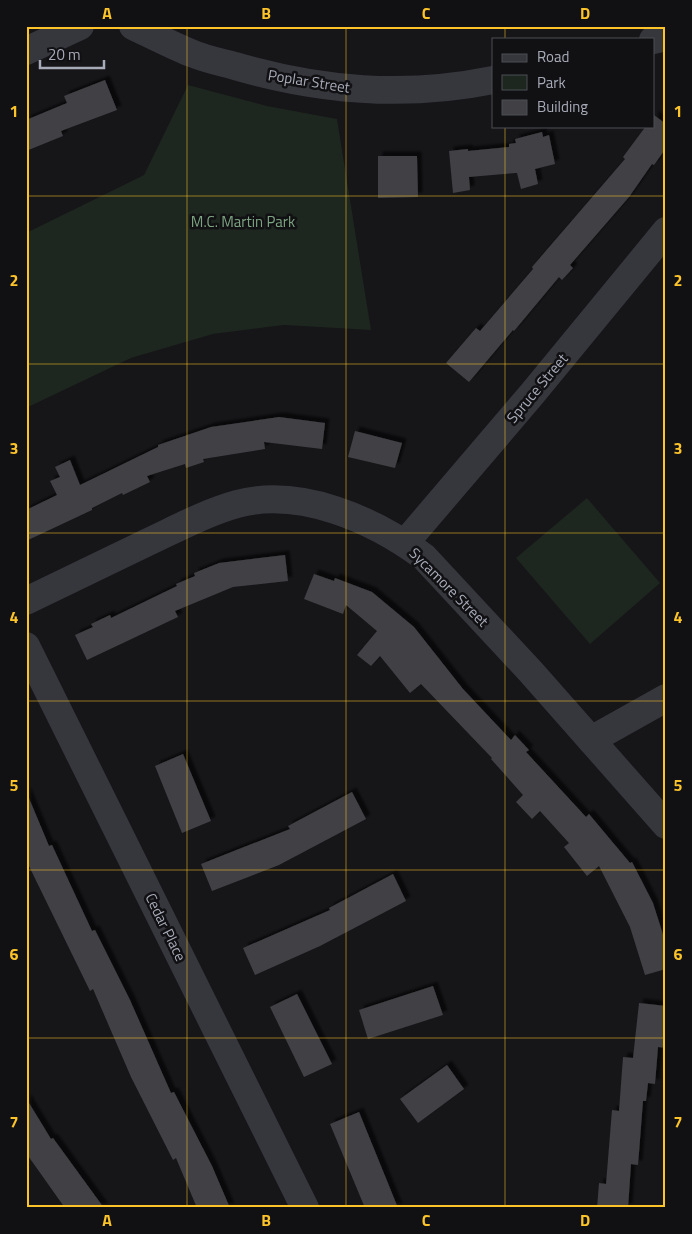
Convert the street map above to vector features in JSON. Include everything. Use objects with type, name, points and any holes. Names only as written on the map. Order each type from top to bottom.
[{"type":"street","points":[[26,51],[80,26]]},
{"type":"street","name":"Poplar Street","points":[[132,26],[193,54],[259,73],[314,85],[366,90],[419,90],[492,80]]},
{"type":"street","name":"Spruce Street","points":[[405,543],[532,394],[666,231]]},
{"type":"street","name":"Sycamore Street","points":[[26,601],[205,514],[238,504],[273,500],[307,503],[342,512],[376,526],[424,557],[531,672],[666,825]]},
{"type":"street","name":"Cedar Place","points":[[26,646],[305,1208]]},
{"type":"street","points":[[590,740],[666,698]]},
{"type":"green space","name":"M.C. Martin Park","points":[[188,85],[267,106],[337,119],[371,330],[284,325],[213,334],[131,358],[26,408],[26,233],[144,175]]},
{"type":"green space","points":[[587,498],[660,583],[590,644],[516,558]]},
{"type":"building","points":[[105,80],[117,110],[61,131],[63,136],[26,151],[26,120],[67,103],[64,96]]},
{"type":"building","points":[[654,115],[666,124],[666,148],[654,165],[652,164],[629,197],[570,265],[573,268],[562,280],[559,277],[469,382],[446,363],[476,328],[480,331],[625,159],[623,157],[645,128],[654,128]]},
{"type":"building","points":[[542,132],[543,137],[549,135],[555,164],[535,169],[538,184],[521,189],[517,173],[469,177],[470,190],[453,193],[449,151],[509,147],[509,144],[516,143],[515,139]]},
{"type":"building","points":[[378,156],[417,156],[418,197],[378,198]]},
{"type":"building","points":[[279,417],[325,423],[322,449],[264,442],[265,449],[203,459],[204,462],[186,468],[185,464],[147,476],[150,482],[123,495],[122,493],[92,508],[92,510],[26,541],[26,510],[57,495],[50,481],[60,477],[55,467],[70,460],[80,485],[158,447],[158,445],[211,427]]},
{"type":"building","points":[[355,431],[402,443],[395,468],[348,457]]},
{"type":"building","points":[[285,555],[288,581],[233,587],[175,611],[178,617],[87,660],[75,635],[93,627],[91,624],[110,615],[111,618],[177,586],[176,584],[195,576],[194,573],[219,563]]},
{"type":"building","points":[[314,574],[334,581],[335,578],[372,592],[414,627],[463,689],[511,740],[515,735],[529,750],[526,752],[586,817],[589,814],[630,863],[632,862],[653,903],[666,944],[666,969],[645,975],[630,927],[599,866],[587,876],[564,847],[569,843],[540,811],[532,819],[516,802],[523,795],[492,758],[421,684],[410,693],[380,656],[371,666],[357,655],[377,631],[346,605],[343,614],[304,599]]},
{"type":"building","points":[[183,754],[211,821],[182,833],[155,766]]},
{"type":"building","points":[[26,791],[49,846],[52,845],[92,931],[95,930],[130,1000],[171,1093],[174,1092],[212,1166],[230,1208],[197,1208],[176,1158],[173,1160],[131,1077],[93,989],[90,991],[26,860]]},
{"type":"building","points":[[352,792],[366,819],[279,865],[212,891],[201,864],[290,829],[288,826]]},
{"type":"building","points":[[393,874],[406,901],[320,946],[255,975],[243,948],[330,910],[329,908]]},
{"type":"building","points":[[433,986],[443,1015],[368,1039],[359,1010]]},
{"type":"building","points":[[297,994],[332,1064],[304,1077],[270,1007]]},
{"type":"building","points":[[639,1003],[666,1006],[666,1048],[658,1047],[655,1084],[648,1083],[646,1101],[643,1101],[638,1165],[631,1164],[628,1208],[597,1208],[599,1183],[606,1184],[612,1110],[619,1111],[623,1057],[633,1058]]},
{"type":"building","points":[[447,1065],[464,1089],[418,1123],[400,1099]]},
{"type":"building","points":[[26,1098],[51,1139],[53,1138],[104,1208],[65,1208],[26,1153]]},
{"type":"building","points":[[359,1112],[398,1208],[365,1208],[330,1124]]}]
